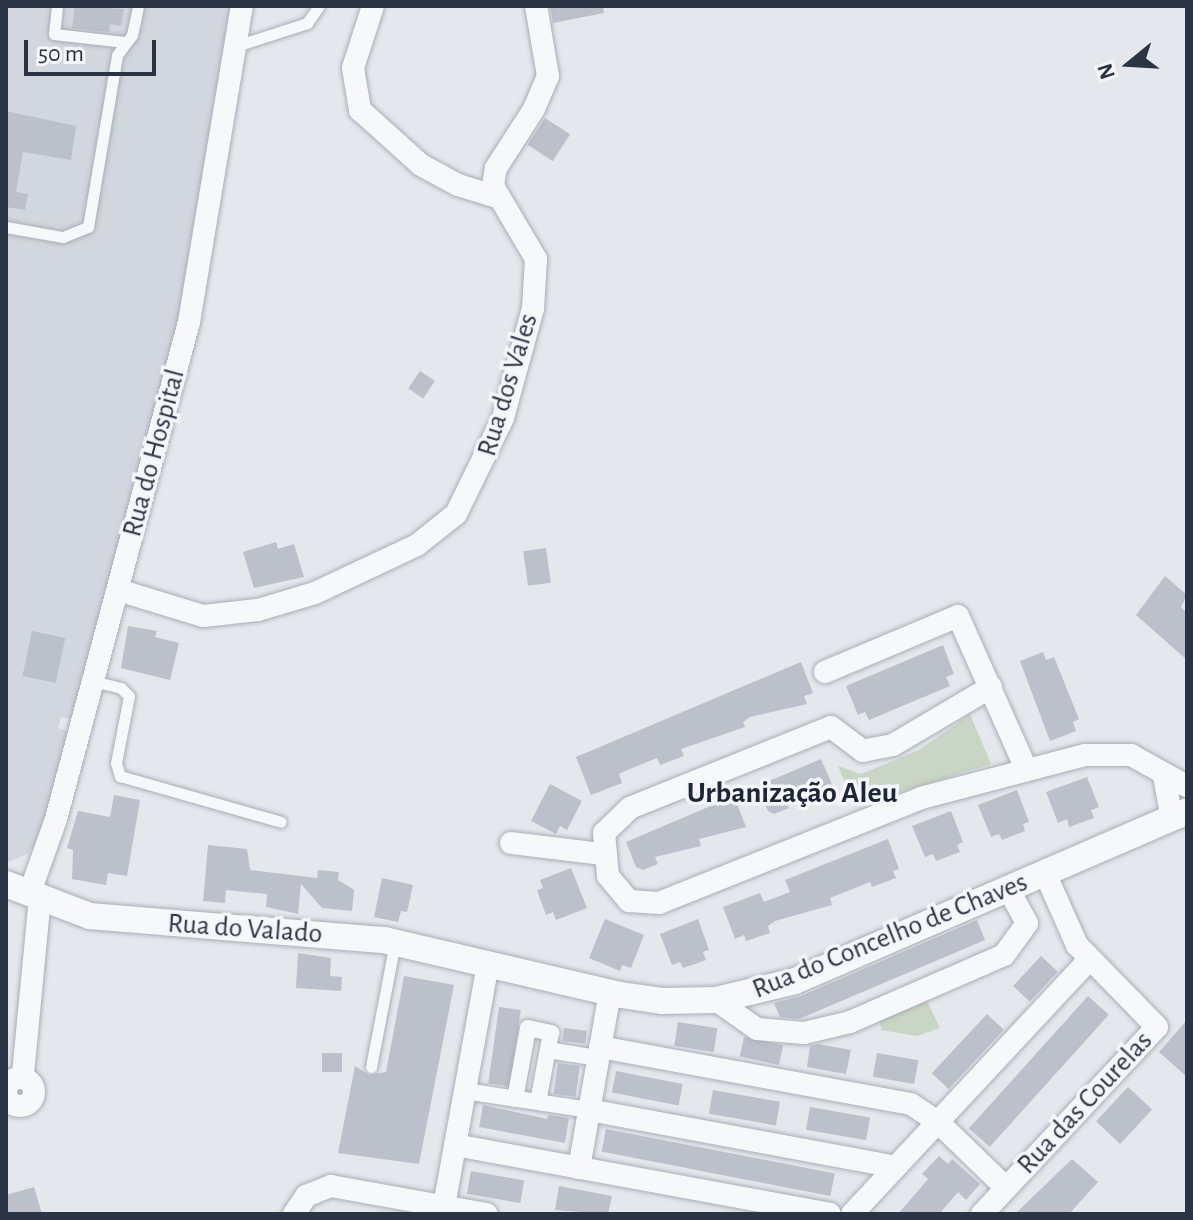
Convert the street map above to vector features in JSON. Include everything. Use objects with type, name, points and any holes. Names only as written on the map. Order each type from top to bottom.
[{"type":"street","name":"Rua do Hospital","points":[[23,1074],[25,891],[51,837],[193,306],[242,6]]},
{"type":"street","points":[[373,6],[353,68],[360,110],[421,165],[458,185],[495,196],[496,168],[534,109],[548,76],[536,6]]},
{"type":"street","name":"Rua dos Vales","points":[[118,590],[183,612],[237,615],[315,593],[428,539],[450,522],[472,487],[503,418],[537,283],[528,238],[495,196]]},
{"type":"street","points":[[825,672],[958,616],[1026,769]]},
{"type":"street","points":[[991,687],[893,745],[863,751],[831,727],[645,801],[615,818],[604,833],[602,854],[620,895],[639,904],[659,903],[885,811],[1026,769],[1121,753],[1149,762],[1164,776],[1187,786]]},
{"type":"street","points":[[1164,776],[1180,815]]},
{"type":"street","name":"Rua do Concelho de Chaves","points":[[488,964],[610,993],[662,1001],[716,1000],[783,986],[1180,815]]},
{"type":"street","points":[[511,843],[602,854]]},
{"type":"street","points":[[852,1214],[1090,959],[1072,937],[1045,873]]},
{"type":"street","points":[[716,1000],[757,1029],[804,1033],[850,1022],[1004,955],[1027,923],[1008,889]]},
{"type":"street","name":"Rua do Valado","points":[[25,891],[101,917],[395,942],[488,964]]},
{"type":"street","name":"Rua das Courelas","points":[[982,1214],[1157,1027],[1090,959]]},
{"type":"street","points":[[294,1214],[306,1196],[331,1186],[464,1211],[455,1145],[488,964]]},
{"type":"street","points":[[579,1168],[610,993]]},
{"type":"street","points":[[515,1099],[528,1028],[551,1033],[538,1102]]},
{"type":"street","points":[[548,1050],[599,1053],[906,1103],[938,1122],[1006,1188]]},
{"type":"street","points":[[465,1091],[589,1110],[896,1167]]},
{"type":"street","points":[[455,1145],[830,1214]]},
{"type":"lane","points":[[57,6],[54,34],[125,42]]},
{"type":"lane","points":[[6,227],[63,237],[88,227],[117,55],[136,27],[138,6]]},
{"type":"lane","points":[[236,46],[301,26],[319,6]]},
{"type":"lane","points":[[93,681],[121,688],[129,696],[116,763],[120,776],[281,822]]},
{"type":"lane","points":[[371,1067],[395,942]]},
{"type":"shaded area","points":[[6,6],[234,6],[185,300],[74,720],[61,717],[58,728],[71,732],[44,830],[29,853],[6,863]]},
{"type":"green space","points":[[970,714],[991,764],[855,806],[838,766],[861,774],[919,750]]},
{"type":"green space","points":[[925,997],[940,1028],[917,1036],[881,1030],[879,1017]]},
{"type":"building","points":[[75,6],[124,9],[121,26],[110,24],[109,32],[72,28]]},
{"type":"building","points":[[550,6],[603,6],[604,13],[553,23]]},
{"type":"building","points":[[6,111],[76,126],[71,160],[23,152],[16,192],[28,194],[25,210],[6,207]]},
{"type":"building","points":[[545,118],[570,134],[553,161],[528,145]]},
{"type":"building","points":[[420,371],[435,381],[423,398],[408,388]]},
{"type":"building","points":[[276,542],[278,549],[294,544],[304,577],[254,588],[243,552]]},
{"type":"building","points":[[546,548],[551,583],[528,586],[523,551]]},
{"type":"building","points":[[1165,576],[1187,595],[1181,607],[1187,613],[1187,660],[1136,615]]},
{"type":"building","points":[[128,626],[157,631],[155,637],[179,643],[170,680],[121,668]]},
{"type":"building","points":[[32,631],[65,638],[56,683],[22,676]]},
{"type":"building","points":[[943,645],[954,674],[946,677],[950,686],[869,720],[865,712],[858,715],[846,686]]},
{"type":"building","points":[[1043,652],[1046,660],[1054,657],[1079,719],[1073,722],[1076,731],[1050,741],[1020,661]]},
{"type":"building","points":[[801,662],[813,693],[804,696],[807,704],[750,717],[743,722],[745,727],[681,749],[684,756],[660,765],[657,758],[625,771],[619,774],[622,783],[591,795],[576,757]]},
{"type":"building","points":[[821,759],[834,789],[787,802],[789,808],[774,814],[768,811],[757,786]]},
{"type":"building","points":[[1087,777],[1099,807],[1091,810],[1094,818],[1069,827],[1067,819],[1058,823],[1046,792]]},
{"type":"building","points":[[550,784],[582,801],[567,830],[560,826],[556,834],[531,821]]},
{"type":"building","points":[[1017,790],[1029,822],[1023,824],[1025,831],[1002,840],[999,834],[991,837],[978,805]]},
{"type":"building","points":[[114,795],[140,800],[127,876],[108,873],[106,885],[72,879],[73,850],[67,848],[78,811],[110,817]]},
{"type":"building","points":[[734,796],[746,827],[699,839],[701,846],[655,857],[658,864],[643,870],[636,867],[626,842]]},
{"type":"building","points":[[951,811],[963,842],[957,845],[960,852],[936,861],[933,854],[925,857],[912,826]]},
{"type":"building","points":[[888,839],[899,869],[893,871],[896,878],[872,887],[870,882],[830,898],[832,905],[775,921],[768,926],[770,933],[746,941],[744,935],[735,939],[723,907],[760,893],[764,902],[790,892],[785,880]]},
{"type":"building","points":[[208,845],[247,849],[250,870],[317,878],[318,870],[339,872],[338,880],[354,890],[352,911],[322,908],[301,884],[298,914],[266,907],[267,894],[226,890],[225,903],[203,901]]},
{"type":"building","points":[[571,868],[587,908],[556,920],[553,912],[546,915],[537,890],[543,888],[540,880]]},
{"type":"building","points":[[382,878],[413,885],[407,912],[401,911],[398,922],[374,917]]},
{"type":"building","points":[[605,919],[644,935],[631,968],[622,965],[620,971],[589,958]]},
{"type":"building","points":[[698,919],[709,950],[703,952],[706,960],[683,968],[680,962],[672,965],[660,934]]},
{"type":"building","points":[[977,920],[985,940],[799,1019],[780,1017],[774,1003],[801,996]]},
{"type":"building","points":[[298,953],[331,958],[330,976],[342,977],[341,991],[296,988]]},
{"type":"building","points":[[1041,956],[1058,972],[1030,1002],[1013,986]]},
{"type":"building","points":[[404,976],[454,985],[419,1164],[338,1153],[355,1066],[369,1075],[386,1072]]},
{"type":"building","points":[[1088,996],[1109,1015],[990,1147],[969,1128]]},
{"type":"building","points":[[499,1007],[521,1010],[510,1086],[488,1083]]},
{"type":"building","points":[[987,1014],[1004,1030],[949,1089],[932,1073]]},
{"type":"building","points":[[1187,1020],[1187,1077],[1159,1052]]},
{"type":"building","points":[[678,1022],[718,1028],[714,1052],[674,1046]]},
{"type":"building","points":[[564,1028],[587,1031],[585,1044],[562,1041]]},
{"type":"building","points":[[744,1037],[783,1045],[779,1065],[740,1057]]},
{"type":"building","points":[[818,1044],[851,1050],[846,1074],[807,1067],[810,1046]]},
{"type":"building","points":[[322,1053],[342,1053],[342,1072],[322,1072]]},
{"type":"building","points":[[877,1053],[918,1060],[914,1084],[873,1077]]},
{"type":"building","points":[[558,1063],[580,1066],[575,1097],[554,1094]]},
{"type":"building","points":[[616,1071],[683,1084],[679,1106],[612,1093]]},
{"type":"building","points":[[1128,1087],[1152,1110],[1120,1144],[1096,1121]]},
{"type":"building","points":[[713,1090],[780,1102],[776,1125],[709,1114]]},
{"type":"building","points":[[483,1105],[547,1119],[548,1115],[569,1118],[565,1143],[479,1127]]},
{"type":"building","points":[[810,1107],[870,1118],[866,1140],[806,1130]]},
{"type":"building","points":[[606,1129],[835,1173],[830,1196],[602,1152]]},
{"type":"building","points":[[939,1156],[948,1164],[952,1159],[980,1184],[966,1200],[958,1192],[939,1214],[898,1214],[928,1179],[922,1174]]},
{"type":"building","points":[[1072,1159],[1098,1182],[1069,1214],[1015,1214]]},
{"type":"building","points":[[471,1171],[524,1180],[520,1203],[467,1194]]},
{"type":"building","points":[[559,1186],[612,1196],[608,1214],[555,1210]]},
{"type":"building","points":[[34,1187],[42,1214],[6,1214],[6,1195]]},
{"type":"district","name":"Urbanização Aleu","points":[[792,793]]}]
